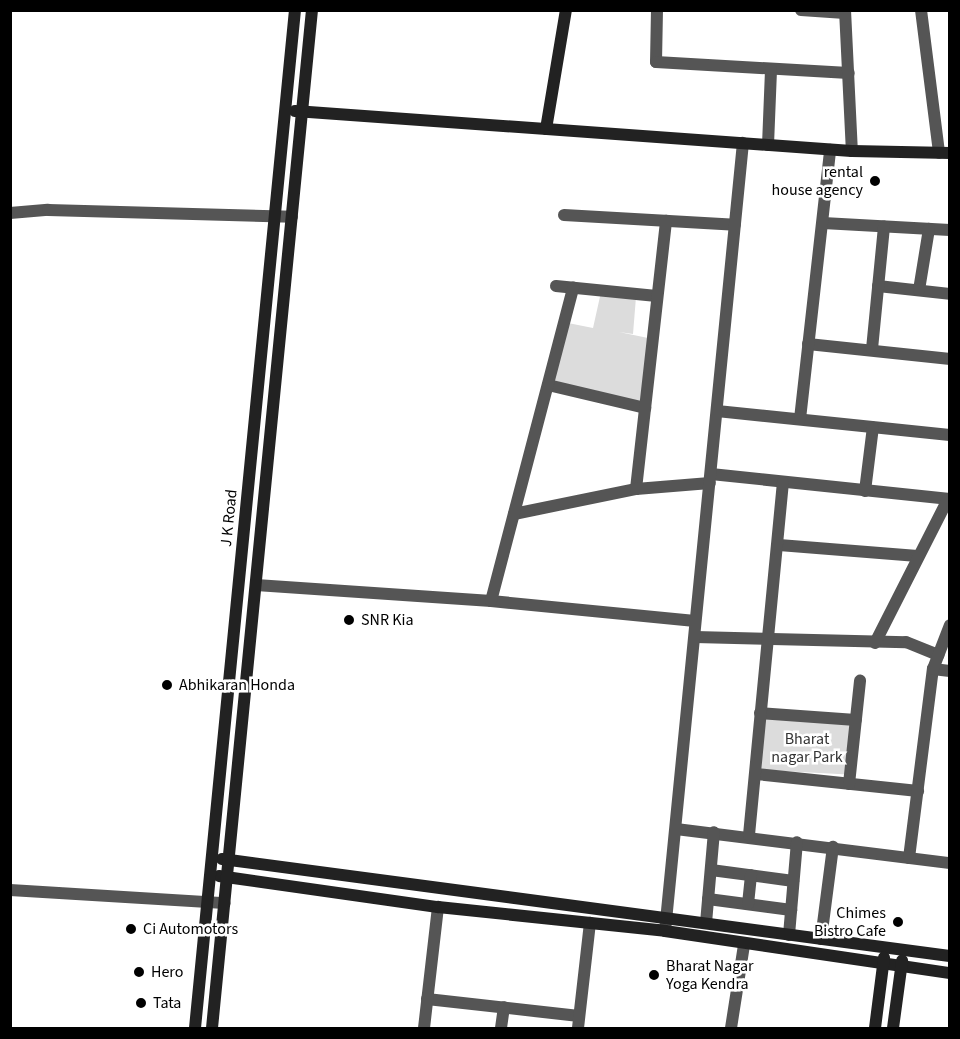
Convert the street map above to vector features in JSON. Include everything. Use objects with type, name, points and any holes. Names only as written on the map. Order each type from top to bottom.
[{"type":"street","name":"J K Road","points":[[195,1029],[295,10]]},
{"type":"street","name":"J K Road","points":[[212,1029],[312,10]]},
{"type":"street","points":[[546,129],[566,10]]},
{"type":"street","points":[[657,10],[657,62],[849,73]]},
{"type":"street","points":[[801,10],[845,12],[852,151]]},
{"type":"street","points":[[285,110],[768,146],[944,153],[921,10]]},
{"type":"street","points":[[768,146],[771,70]]},
{"type":"street","points":[[665,931],[743,143]]},
{"type":"street","points":[[800,419],[830,150]]},
{"type":"street","points":[[10,213],[48,210],[292,218]]},
{"type":"street","points":[[564,215],[735,225]]},
{"type":"street","points":[[636,489],[666,221]]},
{"type":"street","points":[[823,224],[950,230]]},
{"type":"street","points":[[872,349],[884,227]]},
{"type":"street","points":[[919,290],[929,229]]},
{"type":"street","points":[[556,286],[657,296]]},
{"type":"street","points":[[878,286],[950,294]]},
{"type":"street","points":[[491,601],[573,288]]},
{"type":"street","points":[[808,344],[950,359]]},
{"type":"street","points":[[548,385],[645,408]]},
{"type":"street","points":[[717,411],[950,435]]},
{"type":"street","points":[[865,491],[873,427]]},
{"type":"street","points":[[514,514],[636,489],[710,479],[783,483],[949,499],[875,643]]},
{"type":"street","points":[[749,836],[766,639],[779,545],[783,483]]},
{"type":"street","points":[[779,545],[918,556]]},
{"type":"street","points":[[238,596],[255,591],[491,601],[695,621]]},
{"type":"street","points":[[909,858],[933,669],[950,625]]},
{"type":"street","points":[[695,637],[906,642],[938,655]]},
{"type":"street","points":[[933,669],[950,671]]},
{"type":"street","points":[[849,784],[860,681]]},
{"type":"street","points":[[760,714],[856,720]]},
{"type":"street","points":[[756,774],[918,791]]},
{"type":"street","points":[[676,829],[749,836],[950,863]]},
{"type":"street","points":[[706,923],[714,832]]},
{"type":"street","points":[[789,935],[797,842]]},
{"type":"street","points":[[821,939],[834,847]]},
{"type":"street","points":[[212,858],[497,898],[667,916],[950,956]]},
{"type":"street","points":[[711,870],[794,881]]},
{"type":"street","points":[[210,875],[438,907],[665,931],[744,945],[950,973]]},
{"type":"street","points":[[748,904],[751,875]]},
{"type":"street","points":[[10,890],[225,903]]},
{"type":"street","points":[[708,899],[791,910]]},
{"type":"street","points":[[424,1029],[438,907]]},
{"type":"street","points":[[427,999],[504,1007],[579,1022],[591,923]]},
{"type":"street","points":[[731,1029],[744,945]]},
{"type":"street","points":[[875,1029],[886,948]]},
{"type":"street","points":[[893,1029],[903,951]]},
{"type":"street","points":[[501,1029],[504,1007]]},
{"type":"green space","points":[[601,292],[636,297],[633,334],[619,332],[648,338],[642,404],[551,383],[568,323],[593,328]]},
{"type":"green space","name":"Bharat nagar Park","points":[[764,718],[851,723],[848,774],[761,770]]},
{"type":"place","name":"rental house agency","points":[[875,181]]},
{"type":"place","name":"SNR Kia","points":[[349,620]]},
{"type":"place","name":"Abhikaran Honda","points":[[167,685]]},
{"type":"place","name":"Chimes Bistro Cafe","points":[[898,922]]},
{"type":"place","name":"Ci Automotors","points":[[131,929]]},
{"type":"place","name":"Hero","points":[[139,972]]},
{"type":"place","name":"Bharat Nagar Yoga Kendra","points":[[654,975]]},
{"type":"place","name":"Tata","points":[[141,1003]]}]
